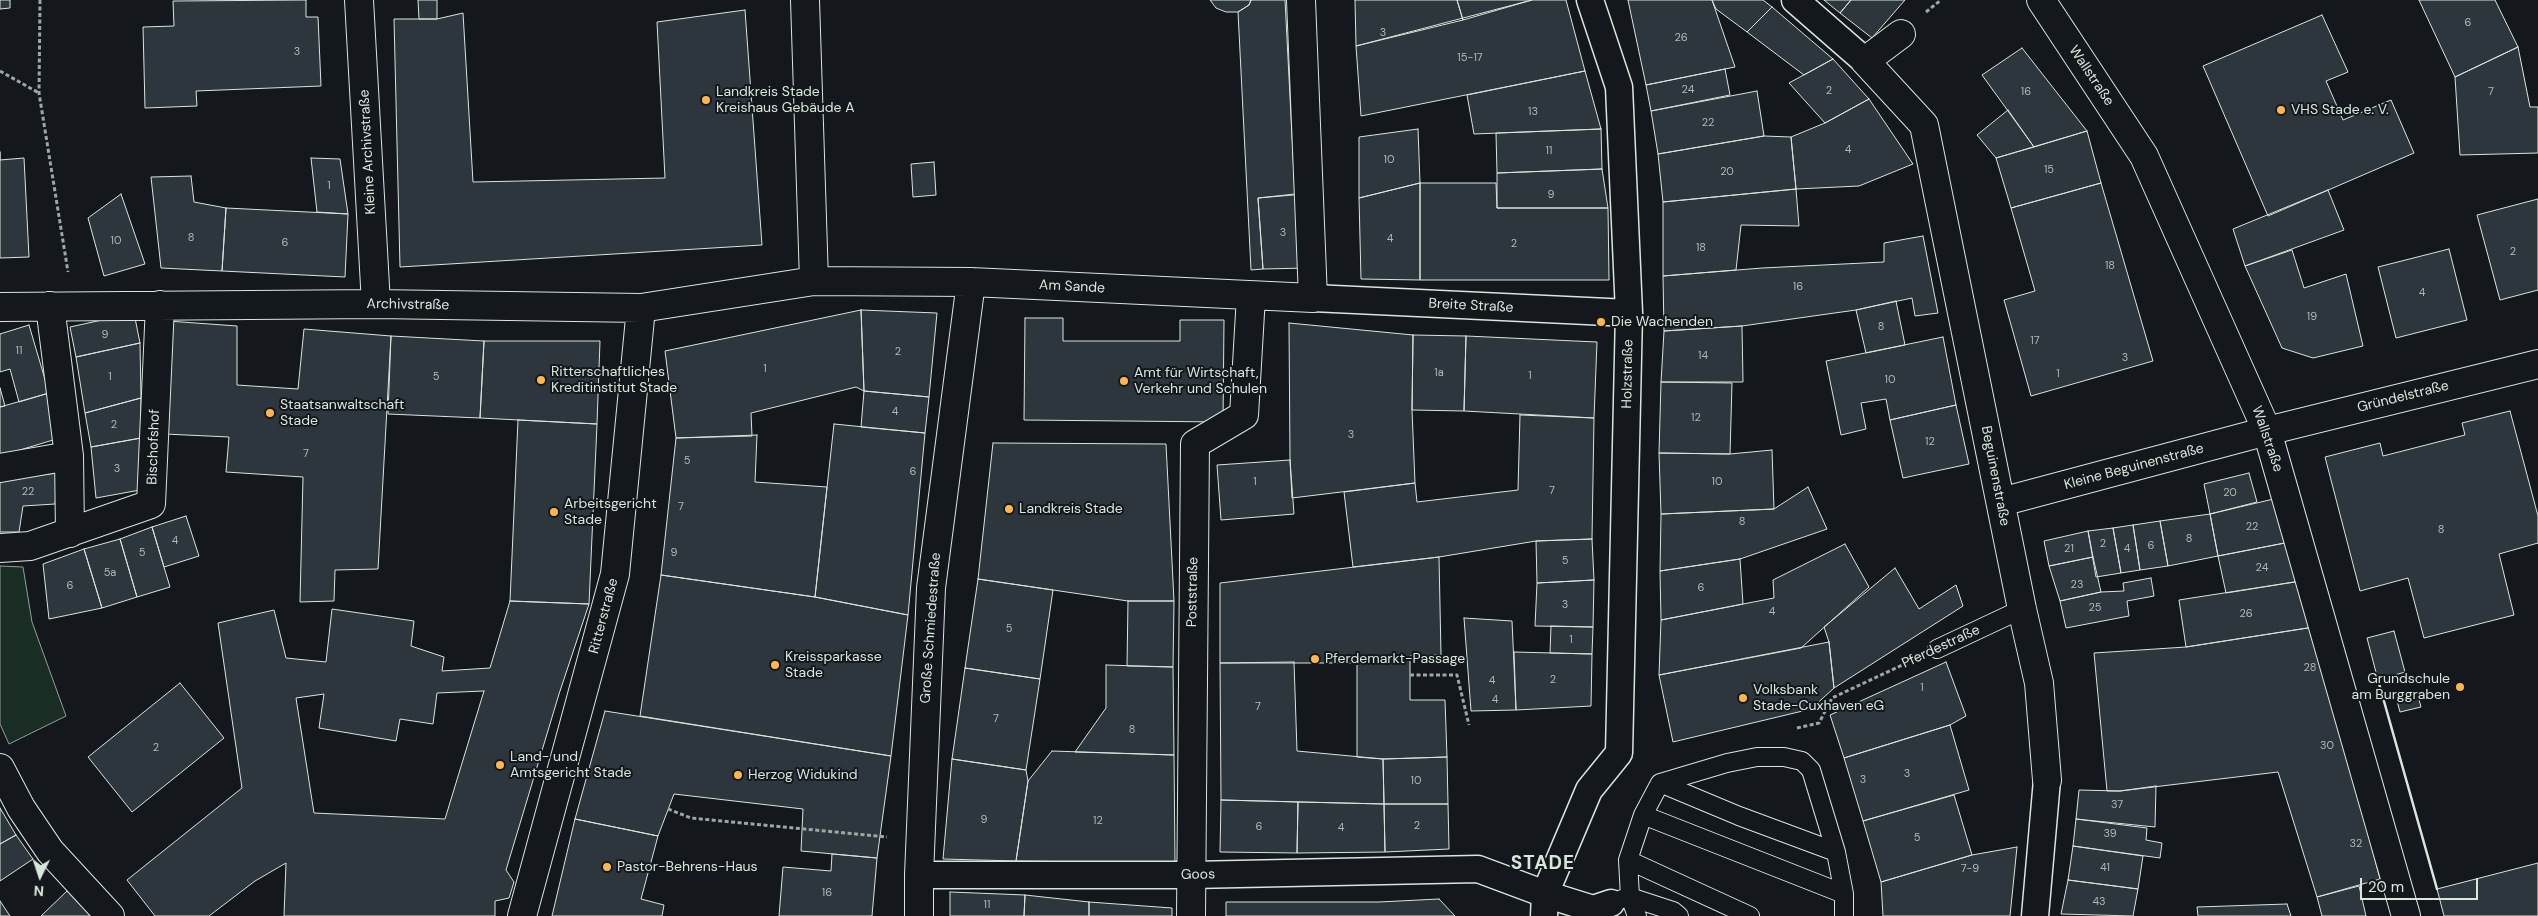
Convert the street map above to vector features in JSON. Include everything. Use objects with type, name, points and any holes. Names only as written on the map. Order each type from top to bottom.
[{"type":"street","name":"Kleine Archivstraße","points":[[359,0],[376,304]]},
{"type":"street","points":[[804,0],[814,281]]},
{"type":"street","points":[[1301,0],[1313,298]]},
{"type":"street","name":"Holzstraße","points":[[1545,905],[1589,790],[1619,753],[1629,313],[1619,87],[1590,0]]},
{"type":"street","name":"Beguinenstraße","points":[[1795,0],[1865,61],[1924,125],[2022,609],[2039,683],[2047,780],[2035,916]]},
{"type":"street","name":"Wallstraße","points":[[2040,0],[2144,156],[2267,431],[2406,916]]},
{"type":"street","points":[[1865,61],[1901,34]]},
{"type":"street","name":"Archivstraße","points":[[0,307],[376,304],[641,308],[814,281]]},
{"type":"street","name":"Am Sande","points":[[814,281],[971,282],[1313,298]]},
{"type":"street","name":"Große Schmiedestraße","points":[[919,916],[918,875],[931,588],[971,282]]},
{"type":"street","name":"Poststraße","points":[[1191,916],[1195,444],[1244,415],[1251,296]]},
{"type":"street","name":"Breite Straße","points":[[1313,298],[1629,313]]},
{"type":"street","name":"Bischofshof","points":[[0,548],[30,546],[151,504],[160,305]]},
{"type":"street","points":[[62,306],[69,456],[70,533]]},
{"type":"street","name":"Ritterstraße","points":[[522,916],[615,574],[641,308]]},
{"type":"street","name":"Gründelstraße","points":[[2267,431],[2538,364]]},
{"type":"street","name":"Kleine Beguinenstraße","points":[[2001,502],[2267,431]]},
{"type":"street","points":[[0,468],[69,456]]},
{"type":"street","points":[[0,768],[21,808],[50,851],[110,916]]},
{"type":"street","name":"Goos","points":[[918,875],[1191,876],[1478,869],[1545,905]]},
{"type":"street","points":[[1545,905],[1594,909],[1620,900]]},
{"type":"lane","name":"Pferdestraße","points":[[1937,649],[2022,609]]},
{"type":"lane","points":[[1620,900],[1628,860],[1643,815],[1660,783],[1727,763],[1758,757],[1784,757],[1802,761],[1811,770],[1836,852],[1844,894],[1844,916]]},
{"type":"lane","points":[[1660,783],[1739,816],[1836,852]]},
{"type":"lane","points":[[1643,815],[1844,894]]},
{"type":"lane","points":[[1628,860],[1750,916]]},
{"type":"lane","points":[[1620,900],[1637,916]]},
{"type":"lane","points":[[1620,900],[1673,911],[1679,916]]},
{"type":"path","points":[[40,0],[39,93],[62,306]]},
{"type":"path","points":[[0,71],[39,93]]},
{"type":"path","name":"Pferdestraße","points":[[1819,723],[1832,698],[1937,649]]},
{"type":"path","points":[[1410,675],[1457,675],[1468,725]]},
{"type":"path","points":[[668,810],[690,818],[880,836],[920,842]]},
{"type":"green space","points":[[0,566],[23,567],[32,622],[66,716],[9,744],[0,724]]},
{"type":"building","points":[[0,0],[10,0],[10,8],[0,9]]},
{"type":"building","points":[[306,0],[306,17],[318,17],[321,86],[196,91],[197,106],[145,108],[143,27],[174,26],[173,1]]},
{"type":"building","points":[[418,0],[437,0],[437,19],[419,19]]},
{"type":"building","points":[[1210,0],[1251,0],[1249,5],[1238,12],[1226,12],[1216,8]]},
{"type":"building","points":[[1251,0],[1285,0],[1295,194],[1258,198],[1263,269],[1251,270],[1238,12],[1249,5]]},
{"type":"building","points":[[1355,0],[1457,0],[1463,20],[1356,46]]},
{"type":"building","points":[[1457,0],[1532,0],[1463,20]]},
{"type":"building","points":[[1532,0],[1566,0],[1585,71],[1361,116],[1356,46]]},
{"type":"building","points":[[1628,0],[1712,0],[1735,67],[1646,85]]},
{"type":"building","points":[[1712,0],[1763,0],[1772,7],[1747,32],[1716,9]]},
{"type":"building","points":[[1824,0],[1851,0],[1840,13]]},
{"type":"building","points":[[1851,0],[1905,0],[1872,38],[1840,13]]},
{"type":"building","points":[[2419,0],[2495,0],[2518,47],[2455,77]]},
{"type":"building","points":[[1772,7],[1833,59],[1804,75],[1747,32]]},
{"type":"building","name":"Landkreis Stade Kreishaus Gebäude A","points":[[745,10],[762,245],[400,267],[394,19],[437,19],[463,13],[473,182],[665,178],[657,22]]},
{"type":"building","name":"VHS Stade e. V.","points":[[2322,15],[2348,72],[2326,81],[2343,120],[2391,100],[2414,153],[2268,216],[2203,66]]},
{"type":"building","points":[[2518,47],[2530,107],[2538,107],[2538,153],[2460,155],[2455,77]]},
{"type":"building","points":[[2022,48],[2087,131],[2034,147],[1982,75]]},
{"type":"building","points":[[1833,59],[1869,99],[1825,123],[1789,83]]},
{"type":"building","points":[[1725,69],[1730,95],[1651,111],[1646,85]]},
{"type":"building","points":[[1585,71],[1601,129],[1474,134],[1467,95]]},
{"type":"building","points":[[1757,91],[1764,136],[1658,154],[1651,111]]},
{"type":"building","points":[[1869,99],[1913,164],[1859,186],[1796,189],[1791,137],[1825,123]]},
{"type":"building","points":[[2008,110],[2034,147],[1996,158],[1977,135]]},
{"type":"building","points":[[1418,129],[1420,183],[1359,198],[1359,137]]},
{"type":"building","points":[[1601,129],[1602,169],[1497,173],[1496,133]]},
{"type":"building","points":[[2087,131],[2101,183],[2011,208],[1996,158]]},
{"type":"building","points":[[1764,136],[1791,137],[1796,189],[1663,202],[1658,154]]},
{"type":"building","points":[[24,158],[29,257],[0,258],[0,160]]},
{"type":"building","points":[[311,158],[340,159],[348,214],[317,212]]},
{"type":"building","points":[[934,162],[936,195],[913,197],[911,164]]},
{"type":"building","points":[[1602,169],[1608,208],[1497,208],[1497,173]]},
{"type":"building","points":[[191,176],[194,202],[226,208],[222,271],[161,268],[151,177]]},
{"type":"building","points":[[1420,183],[1496,183],[1497,208],[1608,208],[1609,280],[1420,280]]},
{"type":"building","points":[[1420,183],[1420,280],[1361,279],[1359,198]]},
{"type":"building","points":[[2101,183],[2153,361],[2031,396],[2004,300],[2035,291],[2011,208]]},
{"type":"building","points":[[1796,189],[1799,226],[1741,225],[1736,270],[1663,276],[1663,202]]},
{"type":"building","points":[[2328,190],[2344,230],[2245,266],[2233,229]]},
{"type":"building","points":[[121,194],[145,264],[104,276],[88,218]]},
{"type":"building","points":[[1305,194],[1308,268],[1263,269],[1258,198]]},
{"type":"building","points":[[2538,199],[2538,290],[2500,300],[2477,215]]},
{"type":"building","points":[[226,208],[348,214],[345,277],[222,271]]},
{"type":"building","points":[[1923,236],[1938,313],[1915,316],[1912,298],[1856,310],[1742,326],[1664,331],[1663,276],[1762,268],[1884,262],[1884,243]]},
{"type":"building","points":[[2449,249],[2467,320],[2396,338],[2378,267]]},
{"type":"building","points":[[2292,250],[2304,288],[2346,274],[2363,346],[2313,358],[2282,348],[2245,266]]},
{"type":"building","points":[[1896,301],[1905,345],[1866,353],[1856,310]]},
{"type":"building","points":[[861,310],[864,391],[856,387],[751,413],[752,436],[676,438],[665,351]]},
{"type":"building","points":[[861,310],[937,313],[929,397],[864,391]]},
{"type":"building","points":[[134,313],[140,343],[76,357],[70,327]]},
{"type":"building","name":"Amt für Wirtschaft, Verkehr und Schulen","points":[[1025,318],[1063,318],[1063,341],[1180,341],[1180,320],[1224,320],[1223,422],[1024,420]]},
{"type":"building","points":[[168,321],[237,326],[237,385],[298,389],[304,329],[391,336],[378,569],[335,570],[334,601],[300,602],[303,477],[226,472],[229,437],[165,434]]},
{"type":"building","points":[[1289,323],[1413,335],[1412,410],[1415,483],[1292,498]]},
{"type":"building","points":[[29,325],[49,393],[19,402],[10,369],[0,372],[0,334]]},
{"type":"building","points":[[1742,326],[1743,382],[1661,382],[1664,331]]},
{"type":"building","points":[[1413,335],[1466,336],[1464,411],[1412,410]]},
{"type":"building","points":[[391,336],[484,341],[480,418],[388,414]]},
{"type":"building","points":[[1466,336],[1597,342],[1594,418],[1464,411]]},
{"type":"building","points":[[1943,337],[1956,405],[1890,420],[1886,399],[1861,403],[1866,429],[1841,435],[1826,361]]},
{"type":"building","name":"Ritterschaftliches Kreditinstitut Stade","points":[[484,341],[600,341],[597,424],[480,418]]},
{"type":"building","points":[[140,343],[141,398],[85,413],[76,357]]},
{"type":"building","points":[[1661,382],[1732,383],[1730,454],[1659,453]]},
{"type":"building","points":[[0,388],[5,406],[0,407]]},
{"type":"building","points":[[864,391],[929,397],[925,433],[861,427]]},
{"type":"building","points":[[49,393],[63,437],[0,456],[0,407]]},
{"type":"building","points":[[141,398],[141,438],[91,447],[85,413]]},
{"type":"building","points":[[1956,405],[1969,464],[1903,478],[1890,420]]},
{"type":"building","name":"Grundschule am Burggraben","points":[[2510,411],[2538,516],[2538,543],[2499,554],[2514,615],[2424,638],[2408,578],[2360,591],[2325,457],[2380,443],[2383,456],[2465,435],[2462,423]]},
{"type":"building","points":[[1520,415],[1594,418],[1592,539],[1536,541],[1439,557],[1353,567],[1344,492],[1415,483],[1417,502],[1518,490]]},
{"type":"building","name":"Arbeitsgericht Stade","points":[[518,420],[597,424],[589,604],[510,601]]},
{"type":"building","points":[[834,424],[925,433],[908,615],[815,597]]},
{"type":"building","points":[[757,435],[755,482],[827,487],[815,597],[661,575],[676,438]]},
{"type":"building","points":[[141,438],[140,490],[96,498],[91,447]]},
{"type":"building","points":[[993,443],[1166,444],[1174,601],[1128,601],[978,579]]},
{"type":"building","points":[[1772,450],[1774,509],[1661,514],[1659,453],[1730,454]]},
{"type":"building","points":[[1290,460],[1294,514],[1221,520],[1217,465]]},
{"type":"building","points":[[58,473],[55,504],[23,506],[19,532],[0,532],[0,480]]},
{"type":"building","points":[[2249,473],[2257,502],[2210,514],[2204,484]]},
{"type":"building","points":[[1808,487],[1827,529],[1740,559],[1660,571],[1661,514],[1774,509]]},
{"type":"building","points":[[2282,497],[2295,541],[2218,556],[2210,514]]},
{"type":"building","points":[[2210,514],[2218,556],[2168,566],[2160,521]]},
{"type":"building","points":[[186,516],[199,556],[164,567],[152,527]]},
{"type":"building","points":[[2160,521],[2168,566],[2140,570],[2133,525]]},
{"type":"building","points":[[2133,525],[2140,570],[2121,573],[2113,528]]},
{"type":"building","points":[[152,527],[170,587],[137,597],[120,539]]},
{"type":"building","points":[[2113,528],[2121,573],[2096,577],[2088,531]]},
{"type":"building","points":[[2088,531],[2093,557],[2049,566],[2044,541]]},
{"type":"building","points":[[120,539],[137,597],[102,608],[84,549]]},
{"type":"building","points":[[1592,539],[1594,580],[1537,583],[1536,541]]},
{"type":"building","points":[[2295,541],[2307,580],[2226,593],[2218,556]]},
{"type":"building","points":[[1845,544],[1869,587],[1801,648],[1659,675],[1661,620],[1774,598],[1773,580]]},
{"type":"building","points":[[84,549],[102,608],[49,619],[43,564]]},
{"type":"building","name":"Pferdemarkt-Passage","points":[[1439,557],[1441,655],[1410,656],[1410,700],[1445,700],[1447,757],[1383,759],[1357,757],[1357,663],[1220,663],[1220,583]]},
{"type":"building","points":[[2093,557],[2101,592],[2060,601],[2049,566]]},
{"type":"building","points":[[1740,559],[1743,604],[1661,620],[1660,571]]},
{"type":"building","points":[[1895,568],[1919,609],[1956,585],[1963,606],[1834,688],[1829,642],[1824,627]]},
{"type":"building","name":"Kreissparkasse Stade","points":[[661,575],[815,597],[908,615],[891,756],[640,716]]},
{"type":"building","points":[[2151,578],[2154,596],[2127,601],[2129,616],[2066,628],[2060,601],[2101,592],[2124,591],[2123,583]]},
{"type":"building","points":[[978,579],[1053,590],[1040,679],[965,668]]},
{"type":"building","points":[[1594,580],[1593,627],[1535,626],[1537,583]]},
{"type":"building","points":[[2307,580],[2314,627],[2186,647],[2179,600]]},
{"type":"building","name":"Land- und Amtsgericht Stade","points":[[510,601],[589,604],[559,694],[506,870],[514,882],[509,898],[495,901],[495,916],[284,916],[286,863],[255,881],[209,916],[155,916],[127,880],[242,788],[218,623],[274,610],[286,658],[326,662],[332,609],[414,621],[411,646],[444,657],[442,671],[490,668]],"holes":[[[484,691],[445,819],[314,813],[296,698],[324,694],[319,728],[396,741],[400,719],[433,724],[437,693]]]},
{"type":"building","points":[[1128,601],[1174,601],[1173,667],[1127,666]]},
{"type":"building","points":[[1464,618],[1512,621],[1516,710],[1471,711]]},
{"type":"building","points":[[1551,626],[1593,627],[1592,654],[1550,653]]},
{"type":"building","points":[[2314,627],[2380,879],[2317,897],[2278,772],[2107,791],[2094,653],[2186,647]]},
{"type":"building","points":[[2394,631],[2405,672],[2378,680],[2367,638]]},
{"type":"building","name":"Volksbank Stade-Cuxhaven eG","points":[[1829,642],[1834,688],[1811,709],[1673,742],[1659,675]]},
{"type":"building","points":[[1514,652],[1592,654],[1591,706],[1516,710]]},
{"type":"building","points":[[1294,662],[1297,751],[1383,759],[1384,804],[1221,800],[1220,663]]},
{"type":"building","points":[[1946,662],[1966,716],[1950,725],[1844,758],[1830,715]]},
{"type":"building","points":[[1106,665],[1173,667],[1174,755],[1075,752],[1106,708]]},
{"type":"building","points":[[965,668],[1040,679],[1026,770],[952,759]]},
{"type":"building","points":[[180,683],[224,738],[132,812],[88,757]]},
{"type":"building","points":[[2417,692],[2421,707],[2400,712],[2396,697]]},
{"type":"building","name":"Herzog Widukind","points":[[605,711],[891,756],[877,858],[801,851],[803,809],[674,794],[658,836],[575,819]]},
{"type":"building","points":[[1950,725],[1969,790],[1863,821],[1844,758]]},
{"type":"building","points":[[1052,751],[1174,755],[1175,863],[1016,861],[1028,781]]},
{"type":"building","points":[[1447,757],[1448,804],[1384,804],[1383,759]]},
{"type":"building","points":[[952,759],[1026,770],[1028,781],[1016,861],[943,859]]},
{"type":"building","points":[[2156,786],[2155,827],[2076,819],[2079,790],[2120,791]]},
{"type":"building","points":[[1954,795],[1972,855],[1881,882],[1863,821]]},
{"type":"building","points":[[1221,800],[1298,802],[1297,853],[1220,852]]},
{"type":"building","points":[[1298,802],[1384,804],[1385,852],[1297,853]]},
{"type":"building","points":[[1384,804],[1448,804],[1449,849],[1385,852]]},
{"type":"building","points":[[0,808],[16,835],[0,844]]},
{"type":"building","name":"Pastor-Behrens-Haus","points":[[575,819],[658,836],[641,899],[664,905],[662,916],[552,916]]},
{"type":"building","points":[[2076,819],[2147,828],[2146,840],[2162,843],[2160,858],[2073,846]]},
{"type":"building","points":[[16,835],[33,859],[0,881],[0,844]]},
{"type":"building","points":[[2073,846],[2143,856],[2138,889],[2068,880]]},
{"type":"building","points":[[2017,847],[2010,916],[1883,916],[1881,882],[1972,855]]},
{"type":"building","points":[[832,854],[877,858],[872,916],[779,916],[783,867],[831,871]]},
{"type":"building","points":[[2538,863],[2538,916],[2444,916],[2437,889]]},
{"type":"building","points":[[2068,880],[2138,889],[2133,916],[2061,914]]},
{"type":"building","points":[[2359,886],[2366,916],[2322,916],[2317,897]]},
{"type":"building","points":[[67,891],[91,916],[41,916]]},
{"type":"building","points":[[950,892],[1025,895],[1024,916],[950,916]]},
{"type":"building","points":[[1025,895],[1089,902],[1089,916],[1024,916]]},
{"type":"building","points":[[1439,899],[1455,916],[1226,916],[1226,902],[1379,902]]},
{"type":"building","points":[[0,901],[10,916],[0,916]]},
{"type":"building","points":[[1089,902],[1172,908],[1172,916],[1089,916]]},
{"type":"building","points":[[2287,904],[2291,916],[2198,916],[2197,907]]},
{"type":"wall","points":[[2378,680],[2437,889]]},
{"type":"place","name":"Landkreis Stade Kreishaus Gebäude A","points":[[706,100]]},
{"type":"place","name":"VHS Stade e. V.","points":[[2281,110]]},
{"type":"place","name":"Die Wachenden","points":[[1601,322]]},
{"type":"place","name":"Ritterschaftliches Kreditinstitut Stade","points":[[541,380]]},
{"type":"place","name":"Amt für Wirtschaft, Verkehr und Schulen","points":[[1124,381]]},
{"type":"place","name":"Staatsanwaltschaft Stade","points":[[270,413]]},
{"type":"place","name":"Landkreis Stade","points":[[1009,509]]},
{"type":"place","name":"Arbeitsgericht Stade","points":[[554,512]]},
{"type":"place","name":"Pferdemarkt-Passage","points":[[1315,659]]},
{"type":"place","name":"Kreissparkasse Stade","points":[[775,665]]},
{"type":"place","name":"Grundschule am Burggraben","points":[[2460,687]]},
{"type":"place","name":"Volksbank Stade-Cuxhaven eG","points":[[1743,698]]},
{"type":"place","name":"Land- und Amtsgericht Stade","points":[[500,765]]},
{"type":"place","name":"Herzog Widukind","points":[[738,775]]},
{"type":"place","name":"Pastor-Behrens-Haus","points":[[607,867]]},
{"type":"district","name":"STADE","points":[[1543,864]]}]
